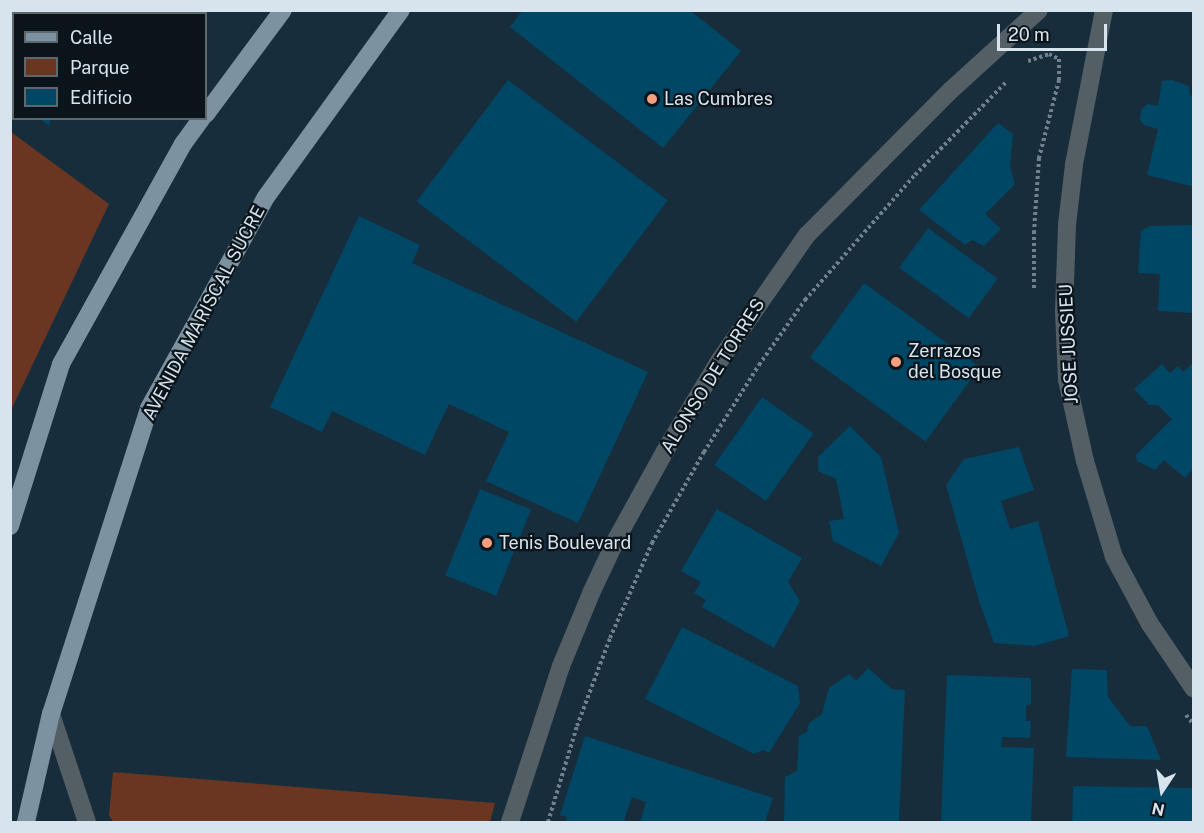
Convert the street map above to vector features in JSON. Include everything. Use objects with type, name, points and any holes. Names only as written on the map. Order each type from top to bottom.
[{"type":"main road","points":[[207,113],[283,10]]},
{"type":"main road","name":"AVENIDA MARISCAL SUCRE","points":[[26,822],[51,714],[149,408],[266,197],[401,10]]},
{"type":"main road","points":[[10,526],[61,364],[183,144],[201,120]]},
{"type":"street","name":"ALONSO DE TORRES","points":[[510,822],[561,666],[592,591],[617,538],[659,461],[720,360],[807,235],[950,91],[1039,10]]},
{"type":"street","name":"JOSE JUSSIEU","points":[[1104,10],[1074,165],[1067,225],[1064,311],[1067,380],[1085,461],[1114,557],[1150,624],[1194,689]]},
{"type":"street","points":[[51,714],[87,822]]},
{"type":"path","points":[[1020,68],[1028,61],[1049,54]]},
{"type":"path","points":[[548,822],[577,726],[610,638],[652,543],[704,452],[759,365],[805,300],[915,175],[1012,76]]},
{"type":"green space","points":[[11,132],[109,204],[11,410]]},
{"type":"green space","points":[[113,772],[495,803],[490,822],[113,822],[109,815]]},
{"type":"building","name":"Las Cumbres","points":[[523,10],[690,10],[741,51],[663,148],[510,27]]},
{"type":"building","points":[[508,80],[668,200],[576,322],[417,201]]},
{"type":"building","points":[[1172,80],[1189,86],[1190,95],[1194,96],[1194,187],[1147,175],[1158,129],[1144,125],[1140,120],[1141,110],[1147,104],[1158,106],[1162,81]]},
{"type":"building","points":[[42,120],[50,120],[49,126]]},
{"type":"building","points":[[998,123],[1013,134],[1010,167],[1015,184],[985,214],[1001,229],[984,246],[972,240],[965,245],[919,210]]},
{"type":"building","points":[[359,216],[420,245],[412,263],[648,372],[578,523],[486,481],[509,432],[449,404],[425,455],[332,411],[322,432],[270,407]]},
{"type":"building","points":[[1191,225],[1194,227],[1194,313],[1158,311],[1160,274],[1138,273],[1141,231],[1150,226]]},
{"type":"building","points":[[928,228],[998,279],[969,318],[899,268]]},
{"type":"building","name":"Zerrazos del Bosque","points":[[864,283],[980,367],[926,441],[810,357]]},
{"type":"building","points":[[1194,362],[1194,472],[1192,470],[1185,478],[1164,460],[1155,470],[1137,461],[1136,455],[1172,419],[1158,405],[1149,405],[1134,389],[1162,364],[1170,373],[1178,366],[1183,372]]},
{"type":"building","points":[[762,397],[814,433],[766,501],[714,465]]},
{"type":"building","points":[[850,426],[881,457],[899,533],[881,566],[833,541],[829,521],[844,519],[836,479],[818,471],[818,457]]},
{"type":"building","points":[[1019,447],[1034,490],[1001,501],[1010,529],[1038,521],[1069,636],[1035,646],[994,643],[980,604],[946,485],[964,459]]},
{"type":"building","name":"Tenis Boulevard","points":[[480,489],[531,510],[496,596],[445,575]]},
{"type":"building","points":[[717,509],[802,558],[788,582],[800,601],[774,648],[702,607],[706,600],[694,593],[701,582],[681,571]]},
{"type":"building","points":[[682,627],[798,686],[800,703],[769,753],[763,750],[754,754],[645,699]]},
{"type":"building","points":[[868,668],[892,689],[905,690],[899,822],[784,822],[785,777],[797,771],[799,736],[807,732],[809,723],[822,714],[829,688],[849,674],[856,681]]},
{"type":"building","points":[[1072,669],[1107,670],[1108,697],[1130,726],[1147,726],[1161,760],[1066,757]]},
{"type":"building","points":[[947,675],[1031,678],[1031,704],[1026,706],[1026,721],[1031,721],[1030,738],[1002,737],[1001,747],[1034,748],[1031,822],[941,822]]},
{"type":"building","points":[[585,736],[773,798],[765,822],[640,822],[646,802],[632,797],[624,820],[632,822],[566,822],[567,817],[560,815]]},
{"type":"building","points":[[1073,786],[1194,788],[1193,822],[1072,822]]},
{"type":"place","name":"Las Cumbres","points":[[652,99]]},
{"type":"place","name":"Zerrazos del Bosque","points":[[896,362]]},
{"type":"place","name":"Tenis Boulevard","points":[[487,543]]}]
